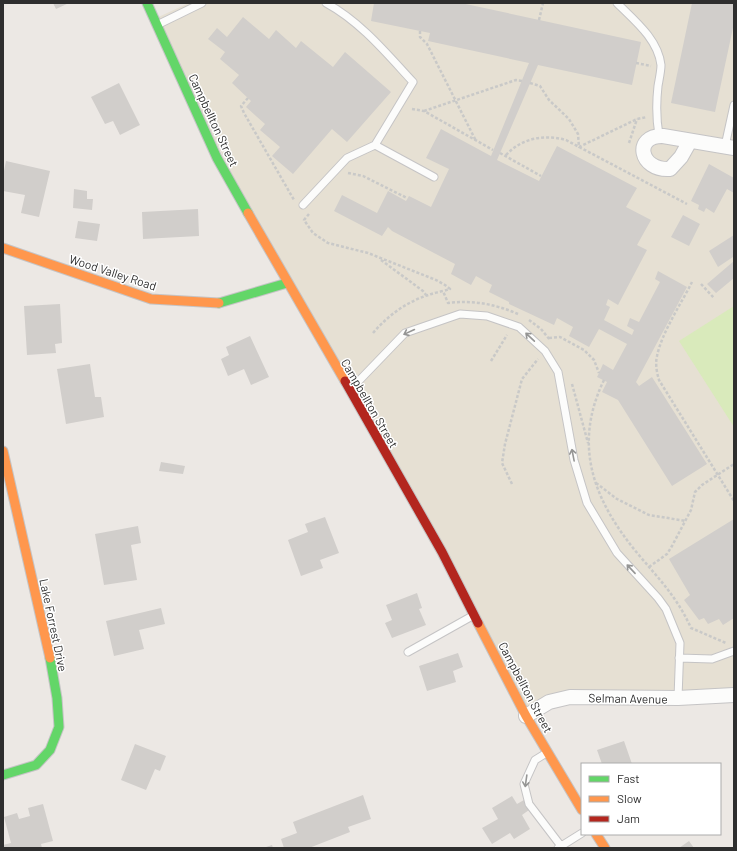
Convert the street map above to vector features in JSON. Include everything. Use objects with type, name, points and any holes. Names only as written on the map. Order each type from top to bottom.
[{"type":"main road","name":"Campbellton Street","points":[[147,3],[216,158],[442,552],[526,716],[581,808]]},
{"type":"main road","name":"Wood Valley Road","points":[[3,248],[151,299],[221,303],[287,283]]},
{"type":"main road","name":"Lake Forrest Drive","points":[[3,451],[50,659],[57,698],[59,727],[50,750],[36,765],[3,775]]},
{"type":"main road","points":[[597,835],[605,848]]},
{"type":"street","points":[[690,141],[675,165],[670,169],[656,168],[647,162],[644,154],[644,145],[647,140],[658,135],[729,147]]},
{"type":"street","name":"Selman Avenue","points":[[526,716],[549,702],[570,697],[678,698],[734,694]]},
{"type":"lane","points":[[157,25],[202,3]]},
{"type":"lane","points":[[303,205],[347,158],[375,145],[413,82],[379,45],[345,14],[326,3]]},
{"type":"lane","points":[[617,3],[649,36],[656,49],[660,68],[655,115],[658,135]]},
{"type":"lane","points":[[729,147],[734,106]]},
{"type":"lane","points":[[375,145],[434,177]]},
{"type":"lane","points":[[349,391],[405,333],[460,314],[487,316],[519,327],[545,352],[558,372],[574,460],[587,503],[617,554],[658,598],[670,618],[680,643],[678,698]]},
{"type":"lane","points":[[408,652],[474,615]]},
{"type":"lane","points":[[679,658],[712,659],[734,651]]},
{"type":"lane","points":[[548,752],[534,760],[524,784],[529,804],[559,847],[581,834]]},
{"type":"path","points":[[539,20],[543,3]]},
{"type":"path","points":[[420,31],[420,37],[427,44],[476,141]]},
{"type":"path","points":[[636,63],[660,68]]},
{"type":"path","points":[[424,111],[455,99],[516,80],[522,80]]},
{"type":"path","points":[[530,83],[540,86],[549,100],[570,119],[578,134],[579,147]]},
{"type":"path","points":[[248,98],[241,106],[244,113],[295,202]]},
{"type":"path","points":[[412,109],[424,111],[493,150]]},
{"type":"path","points":[[579,147],[637,119],[655,115]]},
{"type":"path","points":[[506,155],[514,146],[540,137],[552,136],[566,140],[687,204]]},
{"type":"path","points":[[500,152],[542,176]]},
{"type":"path","points":[[341,176],[347,173],[363,176],[407,198]]},
{"type":"path","points":[[310,213],[304,220],[313,233],[323,241],[368,253],[445,284],[450,289],[426,296],[394,312],[384,320],[373,333]]},
{"type":"path","points":[[376,257],[423,291],[426,296]]},
{"type":"path","points":[[692,282],[666,332],[656,356],[656,370],[659,380],[734,501]]},
{"type":"path","points":[[701,284],[714,298]]},
{"type":"path","points":[[443,291],[448,303],[470,302],[487,304],[499,306],[520,315]]},
{"type":"path","points":[[512,484],[502,463],[512,413],[522,379],[553,343],[541,329],[526,318]]},
{"type":"path","points":[[492,361],[507,335]]},
{"type":"path","points":[[549,338],[560,337],[584,350],[594,360],[599,372]]},
{"type":"path","points":[[571,380],[588,443],[589,458],[594,483],[602,502],[631,546],[681,606],[691,628],[727,643]]},
{"type":"path","points":[[588,443],[593,410],[604,380]]},
{"type":"path","points":[[649,567],[666,554],[686,521],[694,502],[695,492],[717,474],[734,464]]},
{"type":"path","points":[[594,483],[617,499],[644,513],[686,521]]},
{"type":"shaded area","points":[[189,3],[734,3],[734,695],[570,697],[526,716],[287,283],[154,19]]},
{"type":"green space","points":[[734,306],[734,427],[679,341]]},
{"type":"building","points":[[53,3],[69,3],[56,9]]},
{"type":"building","points":[[374,3],[461,3],[641,42],[632,85],[538,65],[497,160],[539,181],[557,146],[637,188],[626,207],[651,220],[637,245],[647,250],[618,305],[608,299],[606,305],[610,307],[604,320],[632,335],[634,330],[627,326],[630,318],[639,322],[660,282],[655,279],[658,271],[687,287],[636,382],[639,386],[652,377],[707,464],[672,486],[618,400],[602,392],[607,382],[597,377],[603,364],[613,370],[627,344],[599,329],[589,347],[569,336],[573,327],[557,318],[554,325],[509,304],[509,302],[489,292],[492,285],[476,276],[471,285],[451,274],[455,264],[392,231],[388,227],[382,236],[334,211],[342,195],[377,213],[388,191],[406,201],[409,196],[431,207],[449,169],[426,158],[441,129],[491,156],[529,63],[428,41],[430,33],[371,21]]},
{"type":"building","points":[[692,3],[734,3],[734,23],[715,112],[671,103]]},
{"type":"building","points":[[243,17],[269,39],[276,30],[296,48],[301,41],[333,67],[345,52],[391,92],[347,142],[332,129],[293,174],[272,156],[280,147],[260,130],[265,124],[246,107],[251,101],[232,83],[239,75],[220,59],[225,52],[208,39],[217,28],[227,37]]},
{"type":"building","points":[[119,83],[140,125],[120,135],[113,121],[105,124],[91,97]]},
{"type":"building","points":[[6,161],[50,171],[39,217],[21,213],[25,195],[3,191],[3,176]]},
{"type":"building","points":[[709,164],[734,178],[734,193],[727,189],[714,213],[706,208],[704,212],[698,209],[699,205],[691,201]]},
{"type":"building","points":[[74,189],[87,191],[87,199],[93,199],[92,210],[73,208]]},
{"type":"building","points":[[198,209],[199,236],[143,239],[142,212]]},
{"type":"building","points":[[683,215],[700,224],[689,246],[671,237]]},
{"type":"building","points":[[78,221],[100,224],[97,241],[75,238]]},
{"type":"building","points":[[734,235],[734,259],[733,257],[718,267],[709,251]]},
{"type":"building","points":[[734,261],[734,278],[716,293],[707,284]]},
{"type":"building","points":[[60,304],[62,343],[55,344],[56,353],[27,355],[24,306]]},
{"type":"building","points":[[250,336],[269,377],[251,385],[244,369],[228,376],[221,359],[229,355],[226,347]]},
{"type":"building","points":[[90,364],[95,397],[101,397],[104,417],[66,424],[57,369]]},
{"type":"building","points":[[161,462],[185,466],[183,474],[159,471]]},
{"type":"building","points":[[325,517],[339,553],[320,560],[323,568],[301,576],[288,540],[308,532],[305,524]]},
{"type":"building","points":[[734,519],[734,618],[723,625],[719,619],[708,624],[704,618],[699,620],[684,600],[690,595],[669,559]]},
{"type":"building","points":[[138,526],[141,543],[131,545],[137,580],[104,585],[95,534]]},
{"type":"building","points":[[417,593],[422,608],[419,609],[426,625],[392,638],[385,623],[392,620],[386,605]]},
{"type":"building","points":[[161,608],[165,624],[139,630],[144,649],[114,656],[106,621]]},
{"type":"building","points":[[458,653],[463,667],[453,671],[456,682],[427,691],[419,666]]},
{"type":"building","points":[[624,741],[632,763],[602,763],[597,750]]},
{"type":"building","points":[[135,744],[166,756],[160,771],[155,769],[146,790],[121,780]]},
{"type":"building","points":[[363,795],[371,819],[348,827],[350,832],[309,848],[284,848],[281,839],[297,833],[293,822]]},
{"type":"building","points":[[512,796],[517,804],[524,800],[529,810],[522,815],[530,829],[514,839],[510,833],[492,844],[482,828],[498,819],[492,808]]},
{"type":"building","points":[[43,804],[53,841],[41,844],[42,848],[3,848],[3,845],[11,843],[4,817],[17,813],[19,819],[30,816],[28,808]]},
{"type":"building","points":[[689,841],[694,848],[679,848]]},
{"type":"building","points":[[272,845],[273,848],[263,848]]},
{"type":"traffic: fast","points":[[147,3],[217,158],[248,213]]},
{"type":"traffic: fast","points":[[219,303],[287,283]]},
{"type":"traffic: fast","points":[[3,775],[36,765],[50,750],[59,727],[57,698],[50,658]]},
{"type":"traffic: slow","points":[[248,213],[345,381]]},
{"type":"traffic: slow","points":[[3,248],[151,299],[219,303]]},
{"type":"traffic: slow","points":[[3,451],[50,658]]},
{"type":"traffic: slow","points":[[478,623],[526,716],[581,808]]},
{"type":"traffic: slow","points":[[597,835],[605,848]]},
{"type":"traffic: jam","points":[[345,381],[442,552],[478,623]]}]
